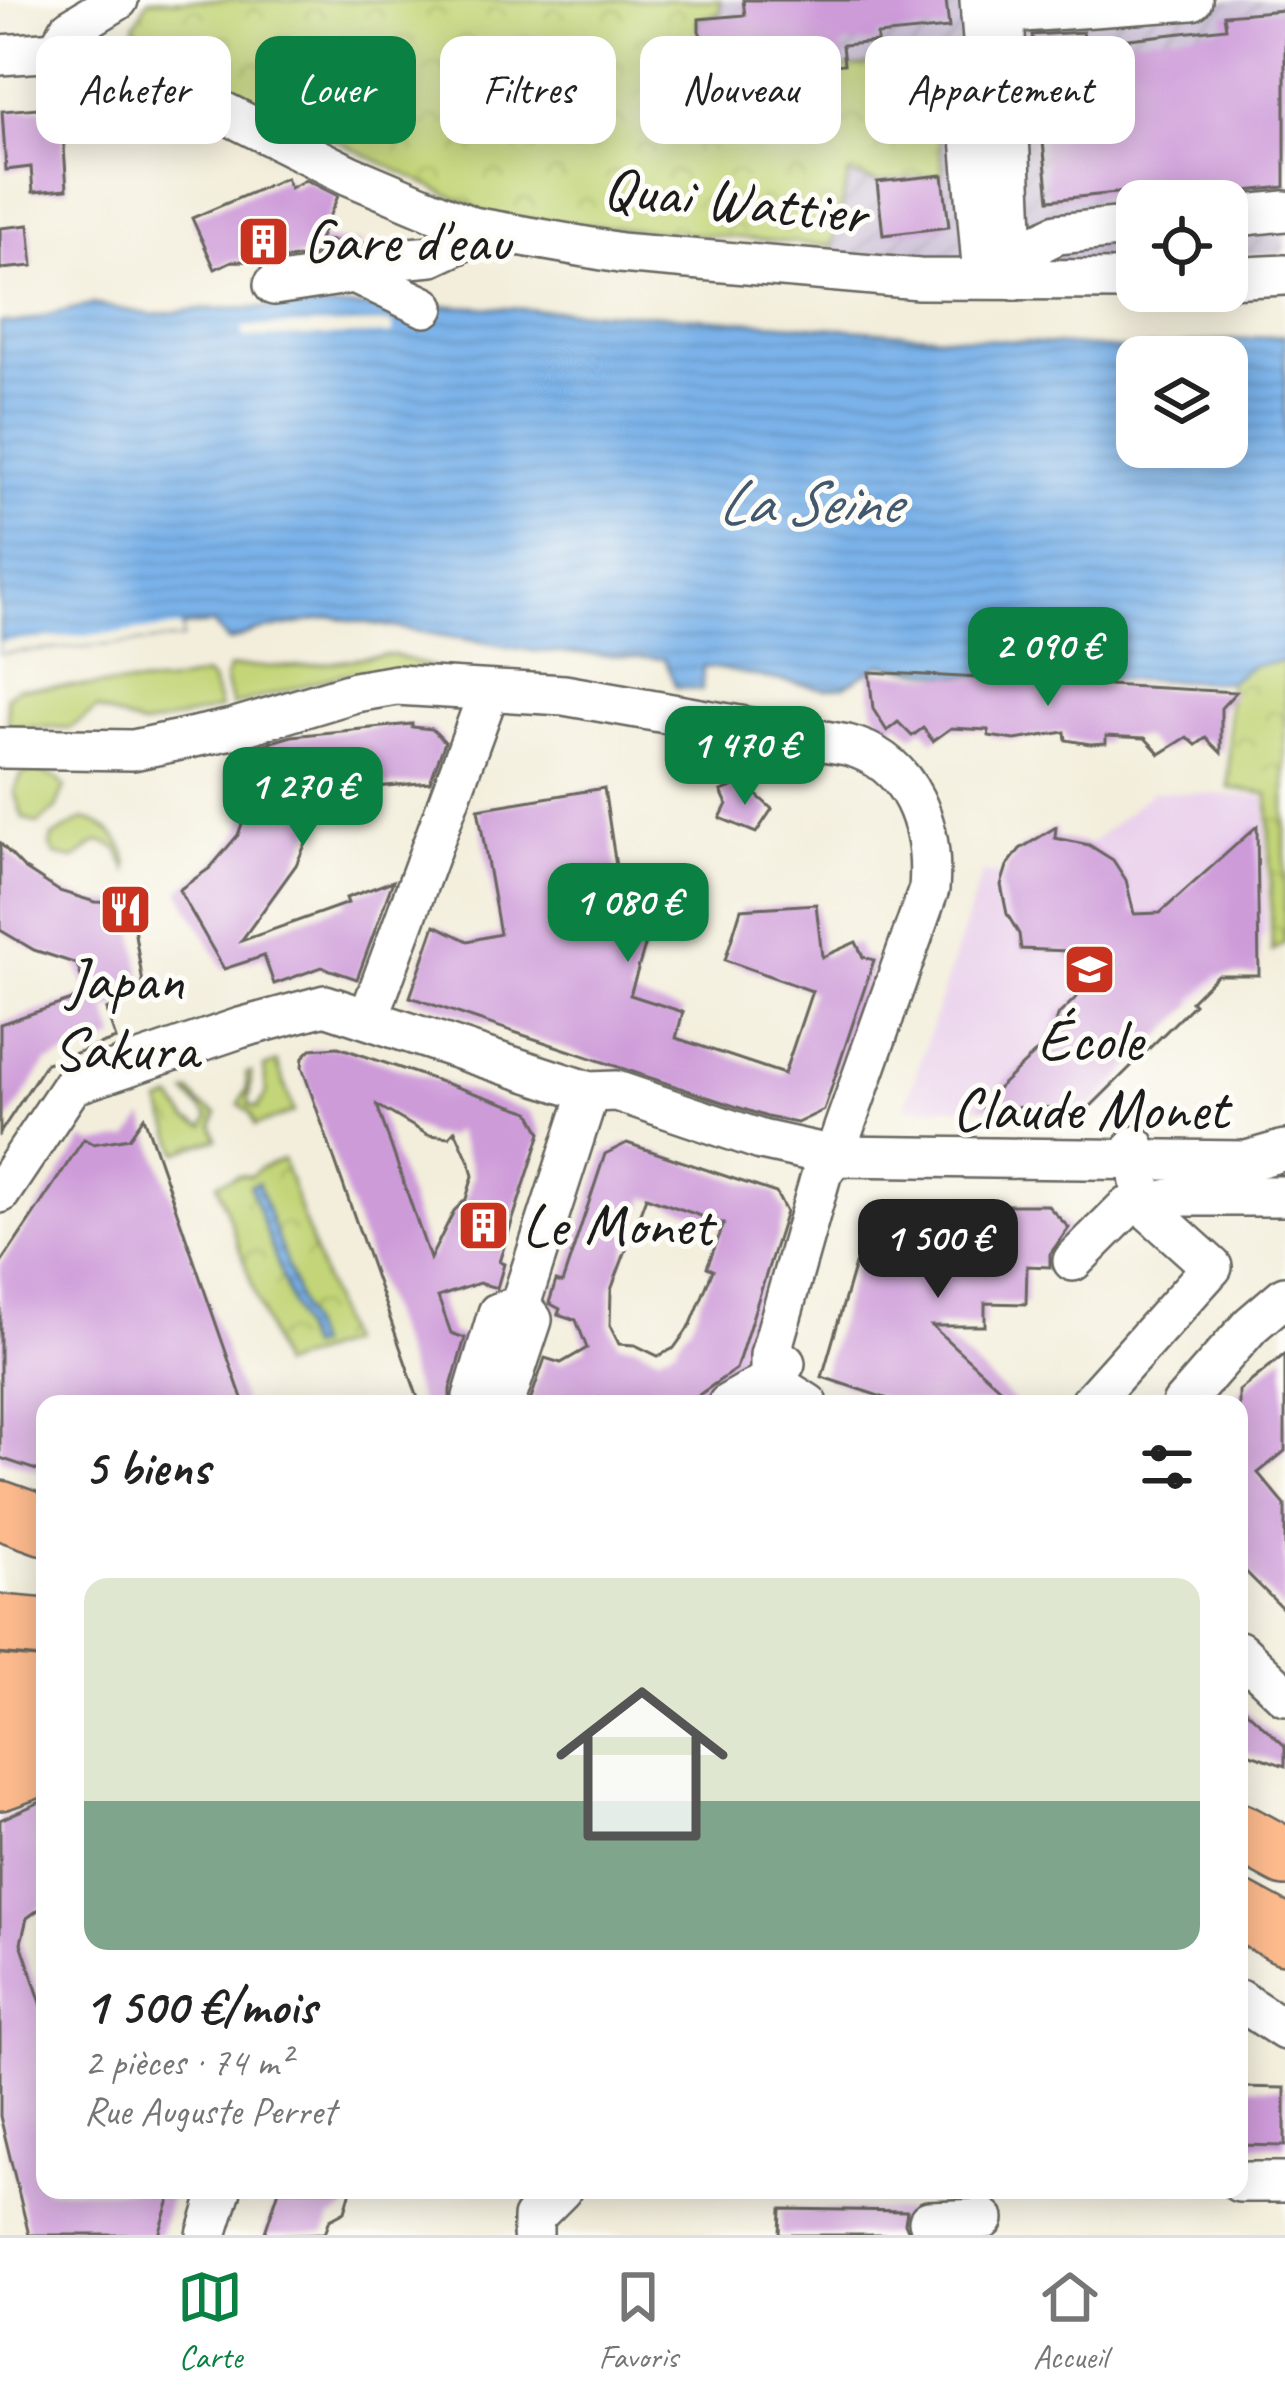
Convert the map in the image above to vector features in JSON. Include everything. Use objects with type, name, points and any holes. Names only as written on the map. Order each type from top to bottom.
[{"type":"highway","points":[[0,1510],[36,1523]]},
{"type":"highway","points":[[0,1547],[36,1553]]},
{"type":"highway","points":[[0,1624],[36,1627]]},
{"type":"highway","points":[[0,1685],[36,1688]]},
{"type":"highway","points":[[0,1729],[36,1731]]},
{"type":"highway","points":[[0,1781],[36,1768]]},
{"type":"highway","points":[[1248,1837],[1285,1858]]},
{"type":"highway","points":[[1248,1915],[1285,1935]]},
{"type":"street","points":[[66,36],[118,0]]},
{"type":"street","points":[[999,279],[988,9],[1194,0]]},
{"type":"street","name":"Quai Wattier","points":[[0,55],[36,52]]},
{"type":"street","name":"Quai Wattier","points":[[231,116],[349,175],[472,227],[620,253],[920,278],[1116,280]]},
{"type":"street","points":[[1248,215],[1285,211]]},
{"type":"street","points":[[274,285],[444,252],[472,227]]},
{"type":"street","points":[[999,279],[1037,244],[1057,234],[1116,228]]},
{"type":"street","points":[[354,273],[425,307]]},
{"type":"street","points":[[1248,277],[1285,275]]},
{"type":"street","points":[[0,748],[133,750],[232,730],[379,686],[564,695],[847,745],[885,761],[902,776],[927,835],[928,889],[833,1156],[837,1181],[789,1359],[770,1380],[744,1395]]},
{"type":"street","points":[[369,1017],[489,691]]},
{"type":"street","points":[[0,1193],[72,1085],[227,1032],[325,1005],[590,1092],[612,1111],[793,1171],[870,1143],[1139,1175],[1285,1149]]},
{"type":"street","points":[[490,1395],[498,1313],[520,1305],[590,1092]]},
{"type":"street","points":[[1139,1175],[1184,1196],[1285,1196]]},
{"type":"street","points":[[1073,1261],[1126,1208],[1139,1175]]},
{"type":"street","points":[[1098,1395],[1212,1268],[1139,1175]]},
{"type":"street","points":[[1190,1395],[1251,1325],[1285,1296]]},
{"type":"street","points":[[770,1380],[794,1395]]},
{"type":"street","points":[[1248,1660],[1285,1695]]},
{"type":"street","points":[[1248,2006],[1285,2030]]},
{"type":"street","points":[[1248,2182],[1285,2182]]},
{"type":"street","points":[[207,2235],[218,2199]]},
{"type":"street","points":[[533,2235],[532,2218],[552,2199]]},
{"type":"street","points":[[929,2221],[984,2215]]},
{"type":"shaded area","points":[[720,0],[1285,0],[1285,253],[1248,254],[1248,180],[1116,180],[1116,261],[1054,264],[835,254],[832,246],[849,173],[827,144],[841,144],[841,36],[698,36],[697,18],[719,13]]},
{"type":"shaded area","name":"École Claude Monet","points":[[1153,791],[1265,797],[1266,934],[1119,1077],[1120,1107],[905,1107],[982,873],[1003,875],[1020,849],[1047,832],[1056,830],[1056,841],[1089,845]]},
{"type":"green space","points":[[148,0],[720,0],[720,13],[697,19],[699,36],[640,36],[640,144],[841,144],[841,68],[865,66],[865,144],[940,144],[943,175],[877,182],[849,174],[832,246],[495,217],[343,144],[416,144],[416,36],[255,36],[255,102],[231,91],[231,36],[143,36],[134,26]]},
{"type":"green space","points":[[394,655],[439,669],[347,673],[232,706],[225,679],[229,668],[306,666]]},
{"type":"green space","points":[[1285,661],[1285,943],[1272,951],[1268,794],[1229,788],[1229,682],[1252,666]]},
{"type":"green space","points":[[205,675],[212,681],[220,709],[142,727],[97,709],[70,728],[8,726],[7,696],[17,688],[166,683]]},
{"type":"green space","points":[[35,770],[57,778],[65,787],[56,808],[38,824],[23,818],[14,791],[22,774]]},
{"type":"green space","points":[[83,819],[115,837],[125,852],[127,870],[118,849],[102,842],[73,859],[55,855],[52,837]]},
{"type":"green space","points":[[277,1062],[294,1112],[255,1126],[251,1113],[239,1104],[247,1089],[246,1073],[251,1072],[249,1105],[258,1108],[266,1093],[264,1067]]},
{"type":"green space","points":[[191,1092],[217,1114],[213,1126],[217,1139],[178,1152],[160,1103],[173,1099],[188,1120],[204,1127],[209,1118],[187,1094]]},
{"type":"green space","points":[[283,1160],[346,1343],[280,1366],[217,1183],[251,1176]],"holes":[[[258,1184],[314,1345],[308,1348],[250,1186]]]},
{"type":"water","name":"La Seine","points":[[92,304],[152,315],[203,309],[452,306],[659,315],[1116,349],[1116,468],[1248,468],[1248,339],[1285,335],[1285,661],[1252,666],[1229,682],[949,675],[881,664],[843,687],[826,689],[703,666],[702,690],[676,687],[664,659],[534,651],[333,617],[254,632],[229,642],[213,624],[182,627],[182,638],[0,653],[0,322],[17,323]]},
{"type":"water","points":[[258,1183],[315,1346],[307,1348],[250,1186]]},
{"type":"pier","points":[[393,323],[393,334],[243,338],[243,327]]},
{"type":"pier","points":[[181,627],[182,638],[0,653],[0,642]]},
{"type":"building","points":[[743,0],[946,0],[949,28],[865,36],[865,43],[842,45],[841,64],[841,36],[701,36],[699,31],[699,19],[745,15]]},
{"type":"building","points":[[1285,10],[1285,187],[1248,191],[1248,180],[1116,180],[1116,193],[1049,200],[1043,144],[1135,144],[1135,38],[1226,28],[1224,15]]},
{"type":"building","points":[[1083,32],[1084,36],[1032,35]]},
{"type":"building","points":[[36,108],[36,144],[64,144],[67,189],[33,192],[31,167],[6,170],[2,111]]},
{"type":"building","points":[[943,175],[949,227],[883,235],[877,182]]},
{"type":"building","name":"Gare d'eau","points":[[286,178],[290,188],[306,180],[338,196],[319,240],[365,243],[269,262],[232,261],[215,269],[192,218]]},
{"type":"building","points":[[29,225],[33,266],[0,269],[0,228]]},
{"type":"building","points":[[869,672],[1236,692],[1221,708],[1221,753],[1206,738],[1196,745],[1187,737],[1160,754],[1145,738],[1106,736],[1106,743],[1090,744],[1066,740],[1065,732],[1015,740],[989,736],[988,730],[951,728],[933,741],[923,728],[912,736],[898,722],[887,731],[873,709]]},
{"type":"building","points":[[412,724],[432,729],[445,742],[430,782],[321,792],[296,865],[241,941],[348,903],[346,898],[393,881],[357,979],[322,967],[274,984],[264,956],[224,969],[179,890],[210,868],[238,835],[252,796],[255,747],[292,736]]},
{"type":"building","points":[[743,783],[772,809],[756,833],[720,818],[727,804],[721,791]]},
{"type":"building","points":[[604,788],[623,912],[657,907],[630,995],[683,1012],[676,1038],[784,1074],[812,991],[725,960],[741,909],[816,904],[822,957],[856,942],[863,957],[874,960],[824,1110],[797,1123],[767,1117],[410,997],[435,925],[468,941],[500,934],[478,809]]},
{"type":"building","points":[[1257,826],[1259,975],[1217,975],[1089,1108],[978,1107],[1047,1042],[1059,1014],[1114,961],[1067,959],[1068,951],[1021,949],[1001,885],[1020,849],[1056,827],[1055,838],[1089,845],[1113,860],[1126,880],[1134,914],[1160,913]]},
{"type":"building","points":[[0,843],[24,868],[59,891],[95,902],[130,903],[145,996],[106,1010],[116,1039],[46,1063],[0,1133],[0,1024],[87,995],[77,964],[34,950],[0,930]]},
{"type":"building","name":"Le Monet","points":[[338,1047],[530,1112],[541,1133],[499,1262],[504,1264],[497,1288],[479,1283],[438,1297],[451,1333],[465,1338],[450,1395],[417,1395],[302,1067],[311,1049]],"holes":[[[377,1105],[428,1135],[449,1137],[455,1130],[473,1176],[466,1199],[454,1211],[430,1259]]]},
{"type":"building","points":[[144,1117],[241,1395],[36,1395],[36,1470],[0,1458],[0,1265],[84,1139],[93,1144],[129,1138]]},
{"type":"building","points":[[627,1143],[776,1193],[786,1212],[736,1369],[699,1395],[532,1395],[545,1358],[561,1363],[587,1348],[576,1320],[558,1314],[560,1309],[549,1303],[556,1281],[562,1283],[605,1154]],"holes":[[[646,1197],[724,1224],[707,1267],[713,1270],[691,1324],[674,1348],[658,1356],[635,1345],[619,1344],[610,1326],[611,1290]]]},
{"type":"building","points":[[903,1205],[1047,1205],[1069,1228],[1050,1254],[1050,1267],[1027,1266],[1026,1304],[985,1303],[985,1326],[932,1326],[1007,1395],[876,1395],[822,1377],[855,1264],[892,1265],[892,1239],[903,1239]]},
{"type":"building","points":[[1285,1354],[1285,1451],[1258,1473],[1285,1505],[1285,1611],[1248,1574],[1248,1395],[1239,1395]]},
{"type":"building","points":[[1248,1712],[1285,1746],[1285,1766],[1248,1753]]},
{"type":"building","points":[[36,1804],[36,1912],[27,1918],[21,1943],[36,1988],[36,2199],[170,2199],[159,2235],[29,2235],[0,2116],[0,1820]]},
{"type":"building","points":[[1248,2087],[1285,2088],[1285,2146],[1248,2145]]},
{"type":"building","points":[[276,2199],[348,2199],[345,2211],[330,2219],[325,2233],[264,2235]]},
{"type":"building","points":[[781,2209],[907,2211],[910,2235],[780,2235]]},
{"type":"place","name":"Gare d'eau","points":[[264,241]]},
{"type":"place","name":"Japan Sakura","points":[[125,910]]},
{"type":"place","name":"École Claude Monet","points":[[1090,969]]},
{"type":"place","name":"Le Monet","points":[[483,1225]]}]
